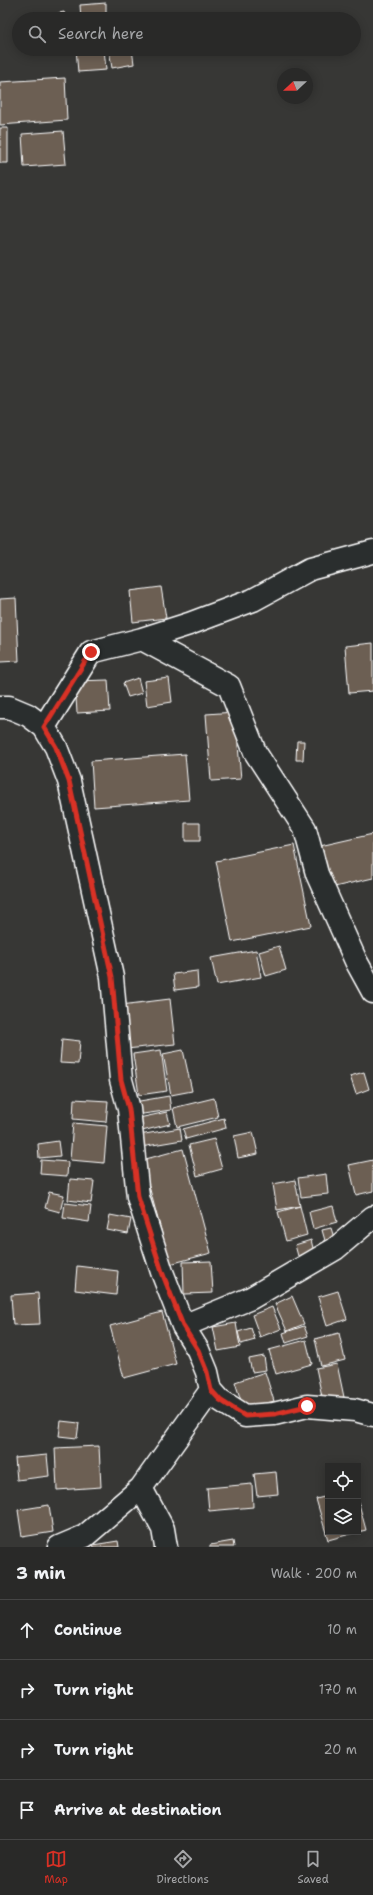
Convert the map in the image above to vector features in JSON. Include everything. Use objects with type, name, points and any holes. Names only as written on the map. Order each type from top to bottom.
[{"type":"street","points":[[44,727],[91,652],[142,639],[189,624],[253,600],[310,569],[373,552]]},
{"type":"street","points":[[142,639],[229,686],[255,752],[305,829],[317,874],[356,960],[373,992]]},
{"type":"street","points":[[0,707],[9,707],[28,715],[44,727],[56,747],[69,781],[112,977],[121,1080],[129,1109],[138,1197],[162,1272],[183,1326],[198,1350],[207,1372],[211,1390],[220,1400],[245,1416],[274,1414],[307,1406],[355,1410],[373,1415]]},
{"type":"street","points":[[183,1326],[257,1294],[335,1249],[373,1217]]},
{"type":"street","points":[[59,1547],[84,1536],[141,1488],[211,1390]]},
{"type":"street","points":[[141,1488],[163,1529],[166,1547]]},
{"type":"building","points":[[106,3],[106,12],[80,12],[80,5]]},
{"type":"building","points":[[77,56],[105,56],[106,70],[78,72]]},
{"type":"building","points":[[110,56],[133,56],[134,64],[112,68]]},
{"type":"building","points":[[65,78],[67,120],[0,125],[0,82]]},
{"type":"building","points":[[0,128],[8,128],[8,163],[0,163]]},
{"type":"building","points":[[63,131],[66,164],[24,167],[22,134]]},
{"type":"building","points":[[161,587],[166,618],[133,622],[130,591]]},
{"type":"building","points":[[16,598],[19,661],[0,662],[0,599]]},
{"type":"building","points":[[373,643],[373,691],[349,693],[345,646]]},
{"type":"building","points":[[138,678],[142,693],[128,697],[123,683]]},
{"type":"building","points":[[169,678],[172,702],[147,706],[144,681]]},
{"type":"building","points":[[108,680],[110,711],[77,713],[75,681]]},
{"type":"building","points":[[235,712],[241,779],[211,781],[206,714]]},
{"type":"building","points":[[297,741],[304,741],[303,760],[296,760]]},
{"type":"building","points":[[185,754],[189,800],[94,807],[91,761]]},
{"type":"building","points":[[185,823],[200,823],[200,841],[185,841]]},
{"type":"building","points":[[373,834],[373,878],[330,888],[320,846]]},
{"type":"building","points":[[294,845],[311,926],[232,942],[216,861]]},
{"type":"building","points":[[279,946],[286,970],[266,976],[259,952]]},
{"type":"building","points":[[256,950],[261,977],[217,985],[211,958]]},
{"type":"building","points":[[197,971],[198,987],[175,990],[173,974]]},
{"type":"building","points":[[170,999],[175,1044],[126,1049],[121,1005]]},
{"type":"building","points":[[62,1039],[80,1041],[78,1064],[60,1063]]},
{"type":"building","points":[[161,1050],[167,1091],[139,1095],[133,1054]]},
{"type":"building","points":[[183,1050],[192,1091],[171,1095],[163,1054]]},
{"type":"building","points":[[364,1072],[369,1089],[356,1094],[350,1076]]},
{"type":"building","points":[[169,1096],[171,1110],[136,1115],[134,1102]]},
{"type":"building","points":[[214,1098],[218,1117],[177,1127],[173,1108]]},
{"type":"building","points":[[74,1099],[108,1101],[106,1122],[73,1119]]},
{"type":"building","points":[[167,1112],[170,1124],[142,1131],[139,1118]]},
{"type":"building","points":[[224,1118],[226,1128],[186,1139],[183,1129]]},
{"type":"building","points":[[73,1123],[107,1126],[104,1163],[70,1160]]},
{"type":"building","points":[[180,1128],[182,1140],[141,1147],[139,1135]]},
{"type":"building","points":[[253,1132],[258,1154],[238,1158],[234,1136]]},
{"type":"building","points":[[214,1139],[222,1169],[197,1176],[189,1145]]},
{"type":"building","points":[[58,1141],[60,1156],[39,1158],[38,1144]]},
{"type":"building","points":[[183,1149],[211,1253],[170,1264],[142,1160]]},
{"type":"building","points":[[41,1160],[68,1162],[67,1176],[40,1174]]},
{"type":"building","points":[[373,1160],[373,1191],[356,1195],[349,1165]]},
{"type":"building","points":[[326,1174],[328,1194],[301,1197],[298,1178]]},
{"type":"building","points":[[70,1179],[94,1181],[91,1203],[68,1200]]},
{"type":"building","points":[[295,1180],[300,1206],[277,1210],[273,1184]]},
{"type":"building","points":[[49,1192],[64,1195],[60,1212],[45,1208]]},
{"type":"building","points":[[65,1203],[91,1206],[89,1222],[63,1218]]},
{"type":"building","points":[[300,1206],[307,1235],[286,1241],[278,1212]]},
{"type":"building","points":[[333,1206],[337,1222],[313,1229],[309,1212]]},
{"type":"building","points":[[110,1215],[131,1219],[128,1234],[107,1230]]},
{"type":"building","points":[[331,1228],[335,1241],[326,1244],[322,1230]]},
{"type":"building","points":[[311,1240],[314,1252],[298,1256],[295,1245]]},
{"type":"building","points":[[211,1261],[213,1293],[184,1294],[183,1262]]},
{"type":"building","points":[[77,1266],[118,1271],[116,1295],[75,1290]]},
{"type":"building","points":[[338,1291],[347,1319],[327,1326],[318,1297]]},
{"type":"building","points":[[38,1293],[40,1324],[13,1325],[11,1295]]},
{"type":"building","points":[[292,1296],[304,1324],[287,1331],[275,1304]]},
{"type":"building","points":[[272,1307],[281,1329],[260,1337],[252,1315]]},
{"type":"building","points":[[162,1312],[176,1364],[124,1378],[110,1326]]},
{"type":"building","points":[[236,1323],[240,1347],[218,1351],[213,1327]]},
{"type":"building","points":[[304,1326],[308,1336],[286,1343],[283,1333]]},
{"type":"building","points":[[251,1328],[255,1340],[241,1344],[238,1332]]},
{"type":"building","points":[[339,1333],[345,1360],[321,1366],[315,1339]]},
{"type":"building","points":[[306,1340],[312,1364],[276,1374],[269,1350]]},
{"type":"building","points":[[264,1356],[266,1370],[252,1372],[249,1359]]},
{"type":"building","points":[[337,1364],[345,1402],[324,1406],[316,1368]]},
{"type":"building","points":[[265,1372],[274,1401],[244,1410],[235,1382]]},
{"type":"building","points":[[61,1421],[79,1423],[77,1438],[59,1436]]},
{"type":"building","points":[[99,1446],[101,1487],[57,1490],[55,1448]]},
{"type":"building","points":[[47,1455],[49,1476],[17,1480],[15,1458]]},
{"type":"building","points":[[276,1472],[278,1494],[257,1496],[254,1474]]},
{"type":"building","points":[[252,1484],[253,1507],[209,1511],[207,1488]]},
{"type":"building","points":[[325,1497],[325,1530],[316,1499]]},
{"type":"building","points":[[49,1505],[53,1532],[22,1537],[18,1510]]},
{"type":"building","points":[[361,1511],[366,1530],[361,1531]]},
{"type":"building","points":[[327,1535],[347,1535],[328,1540]]},
{"type":"building","points":[[118,1541],[119,1547],[94,1547],[93,1545]]},
{"type":"building","points":[[233,1541],[234,1547],[210,1547],[210,1545]]},
{"type":"route","points":[[91,652],[44,727],[56,747],[69,781],[112,977],[121,1080],[129,1109],[138,1197],[162,1272],[183,1326],[198,1350],[207,1372],[211,1390],[220,1400],[245,1416],[274,1414],[307,1406]]}]
